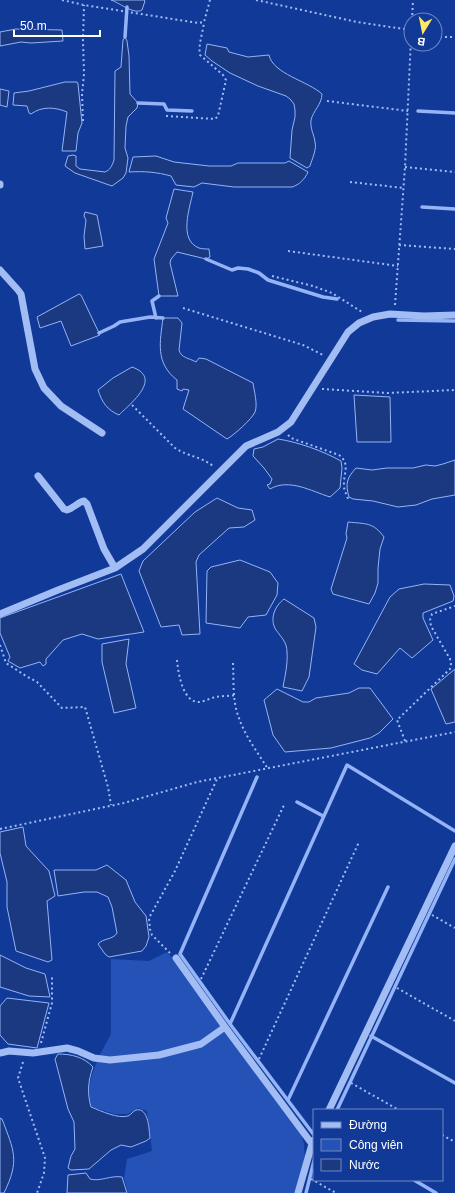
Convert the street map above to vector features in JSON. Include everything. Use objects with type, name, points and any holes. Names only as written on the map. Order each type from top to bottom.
[{"type":"street","points":[[0,270],[21,294],[35,369],[44,388],[61,406],[102,434]]},
{"type":"street","points":[[0,614],[116,568],[143,549],[246,446],[285,428],[291,422],[348,332],[359,323],[369,319],[394,314],[424,316],[455,315]]},
{"type":"street","points":[[38,476],[64,509],[70,509],[81,502],[87,504],[104,549],[116,568]]},
{"type":"street","points":[[328,1109],[455,846]]},
{"type":"street","points":[[176,958],[224,1027],[313,1142],[298,1193]]},
{"type":"street","points":[[0,1053],[9,1051],[26,1053],[67,1048],[94,1058],[110,1060],[159,1055],[201,1044],[224,1027]]},
{"type":"path","points":[[62,0],[84,5],[198,23],[204,22]]},
{"type":"path","points":[[166,116],[215,119],[218,116],[226,80],[223,75],[200,55],[199,48],[210,0]]},
{"type":"path","points":[[256,0],[357,22],[403,29]]},
{"type":"path","points":[[412,12],[413,0]]},
{"type":"path","points":[[84,5],[84,74],[82,94],[84,121]]},
{"type":"path","points":[[443,37],[455,38]]},
{"type":"path","points":[[394,314],[404,188],[410,52]]},
{"type":"path","points":[[327,101],[408,111]]},
{"type":"path","points":[[405,167],[455,172]]},
{"type":"path","points":[[350,182],[404,188]]},
{"type":"path","points":[[399,245],[455,249]]},
{"type":"path","points":[[288,251],[398,266]]},
{"type":"path","points":[[272,276],[313,286],[332,293],[362,312],[369,319]]},
{"type":"path","points":[[183,308],[303,345],[331,359]]},
{"type":"path","points":[[312,388],[388,393],[455,390]]},
{"type":"path","points":[[132,405],[175,448],[182,453],[205,460],[220,472]]},
{"type":"path","points":[[285,428],[286,434],[291,438],[344,459],[346,464],[344,487],[348,500]]},
{"type":"path","points":[[405,741],[397,720],[450,669],[450,659],[431,626],[430,620],[432,614],[455,606]]},
{"type":"path","points":[[0,645],[6,663],[37,682],[62,708],[85,707],[108,787],[111,805]]},
{"type":"path","points":[[177,660],[180,681],[186,694],[193,701],[198,702],[216,697],[235,695]]},
{"type":"path","points":[[233,663],[238,717],[268,769]]},
{"type":"path","points":[[0,829],[111,805],[197,782],[455,732]]},
{"type":"path","points":[[176,958],[152,935],[150,929],[150,918],[175,871],[217,779]]},
{"type":"path","points":[[198,988],[285,803]]},
{"type":"path","points":[[255,1068],[359,842]]},
{"type":"path","points":[[424,910],[455,928]]},
{"type":"path","points":[[39,1052],[52,1003],[52,976]]},
{"type":"path","points":[[389,984],[455,1021]]},
{"type":"path","points":[[26,1053],[18,1078],[45,1158],[44,1173],[37,1193]]},
{"type":"path","points":[[344,1078],[397,1109]]},
{"type":"path","points":[[443,1136],[455,1142]]},
{"type":"path","points":[[303,1174],[313,1180]]},
{"type":"path","points":[[315,1181],[336,1193]]},
{"type":"green space","points":[[167,952],[221,1026],[202,1041],[189,1046],[135,1056],[99,1056],[111,1034],[111,959],[149,961]]},
{"type":"green space","points":[[224,1030],[301,1133],[304,1144],[305,1159],[296,1193],[128,1193],[124,1178],[127,1159],[152,1151],[147,1111],[138,1108],[128,1114],[114,1114],[92,1107],[89,1089],[97,1061],[202,1046]]},
{"type":"water","points":[[111,0],[145,1],[142,10],[135,11]]},
{"type":"water","points":[[16,29],[62,30],[63,41],[31,43],[21,42],[0,46],[0,32]]},
{"type":"water","points":[[125,37],[129,56],[130,94],[138,103],[137,108],[128,117],[126,126],[125,148],[128,158],[126,173],[123,178],[112,186],[75,173],[65,166],[68,156],[73,155],[76,156],[76,166],[80,169],[105,172],[110,169],[114,160],[115,71],[121,67],[123,40]]},
{"type":"water","points":[[207,44],[227,48],[229,52],[248,57],[269,55],[272,62],[277,67],[316,89],[322,94],[321,101],[311,120],[315,151],[310,166],[307,168],[290,158],[295,110],[294,104],[290,99],[230,73],[205,55]]},
{"type":"water","points":[[65,82],[77,82],[78,84],[82,123],[78,133],[76,151],[62,151],[67,112],[49,108],[35,111],[31,114],[29,113],[27,106],[13,105],[14,93],[29,91]]},
{"type":"water","points":[[0,89],[9,91],[7,107],[0,105]]},
{"type":"water","points":[[156,156],[174,162],[209,166],[231,166],[238,163],[285,163],[289,161],[308,172],[302,181],[292,187],[234,187],[202,183],[194,187],[176,185],[171,176],[150,172],[129,172],[133,157]]},
{"type":"water","points":[[174,189],[193,192],[188,214],[187,231],[193,244],[199,248],[209,249],[210,257],[206,259],[177,252],[171,259],[170,263],[178,296],[159,296],[154,259],[168,223],[166,218]]},
{"type":"water","points":[[85,212],[97,215],[103,246],[85,249]]},
{"type":"water","points":[[79,294],[81,295],[100,335],[71,346],[61,321],[40,328],[37,317]]},
{"type":"water","points":[[163,318],[178,318],[182,323],[179,350],[183,356],[196,362],[199,358],[206,359],[253,383],[256,401],[255,412],[242,427],[227,439],[183,409],[189,390],[183,389],[182,391],[177,389],[177,380],[165,367],[162,359],[160,344]]},
{"type":"water","points":[[132,367],[141,372],[145,377],[145,384],[137,397],[119,415],[111,411],[101,398],[98,390],[113,378]]},
{"type":"water","points":[[354,395],[390,397],[391,442],[357,442]]},
{"type":"water","points":[[278,439],[310,447],[341,461],[342,468],[340,488],[330,497],[292,485],[277,486],[270,489],[267,485],[270,484],[272,479],[253,456],[254,449],[263,447]]},
{"type":"water","points":[[455,460],[455,495],[432,499],[416,505],[398,507],[349,497],[347,484],[356,468],[372,470],[387,468],[413,468],[426,465],[435,466]]},
{"type":"water","points":[[217,498],[238,508],[252,510],[255,520],[244,527],[229,528],[199,555],[196,562],[200,634],[182,635],[179,625],[161,627],[139,571],[143,561],[195,512]]},
{"type":"water","points":[[348,522],[373,526],[384,537],[380,549],[378,583],[369,604],[333,594],[331,589],[347,538],[346,534]]},
{"type":"water","points":[[240,560],[270,572],[278,583],[277,595],[266,615],[248,617],[240,628],[206,623],[207,571],[211,567]]},
{"type":"water","points":[[121,574],[144,632],[98,639],[82,634],[63,640],[46,659],[46,664],[43,666],[40,662],[20,668],[8,661],[10,657],[0,633],[0,618]]},
{"type":"water","points":[[424,584],[450,585],[454,596],[453,601],[423,613],[423,618],[433,640],[412,658],[400,648],[377,674],[362,670],[354,664],[390,597],[399,589]]},
{"type":"water","points":[[284,599],[314,618],[316,627],[309,677],[302,691],[283,687],[287,665],[287,648],[274,626],[273,617],[278,605]]},
{"type":"water","points":[[129,639],[126,664],[136,708],[114,713],[102,662],[102,644]]},
{"type":"water","points":[[455,669],[455,722],[446,724],[431,689]]},
{"type":"water","points":[[359,688],[370,688],[393,719],[379,733],[370,738],[331,748],[285,752],[273,735],[264,700],[277,689],[303,702],[309,702],[316,698],[349,693]]},
{"type":"water","points":[[23,827],[26,846],[49,871],[55,896],[47,901],[52,960],[48,962],[16,951],[7,907],[7,882],[0,853],[0,832]]},
{"type":"water","points":[[107,865],[126,880],[135,902],[146,916],[149,937],[146,946],[142,951],[109,957],[98,944],[113,937],[117,933],[112,907],[108,897],[97,892],[84,892],[58,896],[54,870],[96,870]]},
{"type":"water","points":[[0,955],[26,968],[45,974],[50,997],[29,996],[0,987]]},
{"type":"water","points":[[7,998],[49,1003],[37,1048],[8,1044],[0,1035],[0,1006]]},
{"type":"water","points":[[58,1054],[77,1057],[86,1061],[93,1067],[89,1087],[91,1107],[124,1117],[130,1115],[136,1110],[144,1112],[148,1120],[150,1138],[131,1147],[121,1145],[111,1150],[89,1169],[71,1170],[68,1168],[71,1156],[75,1149],[74,1122],[68,1109],[55,1059]]},
{"type":"water","points":[[0,1118],[2,1119],[10,1139],[14,1156],[12,1172],[4,1193],[0,1193]]},
{"type":"water","points":[[86,1173],[90,1179],[94,1180],[122,1177],[127,1193],[67,1193],[68,1175]]},
{"type":"waterway","points":[[125,37],[127,7]]},
{"type":"waterway","points":[[138,103],[164,104],[167,110],[192,111]]},
{"type":"waterway","points":[[418,111],[455,113]]},
{"type":"waterway","points":[[422,207],[455,209]]},
{"type":"waterway","points":[[206,259],[232,270],[238,268],[248,269],[259,273],[268,280],[323,297],[337,299]]},
{"type":"waterway","points":[[156,318],[152,301],[159,296]]},
{"type":"waterway","points":[[99,333],[120,322],[150,317],[163,318]]},
{"type":"waterway","points":[[398,320],[455,321]]},
{"type":"waterway","points":[[230,1024],[347,765],[455,831]]},
{"type":"waterway","points":[[257,777],[180,954],[230,1024],[313,1134]]},
{"type":"waterway","points":[[297,802],[323,816]]},
{"type":"waterway","points":[[337,1109],[455,859]]},
{"type":"waterway","points":[[288,1100],[388,887]]},
{"type":"waterway","points":[[371,1036],[455,1083]]},
{"type":"waterway","points":[[306,1193],[313,1165]]},
{"type":"waterway","points":[[416,1181],[436,1193]]}]
